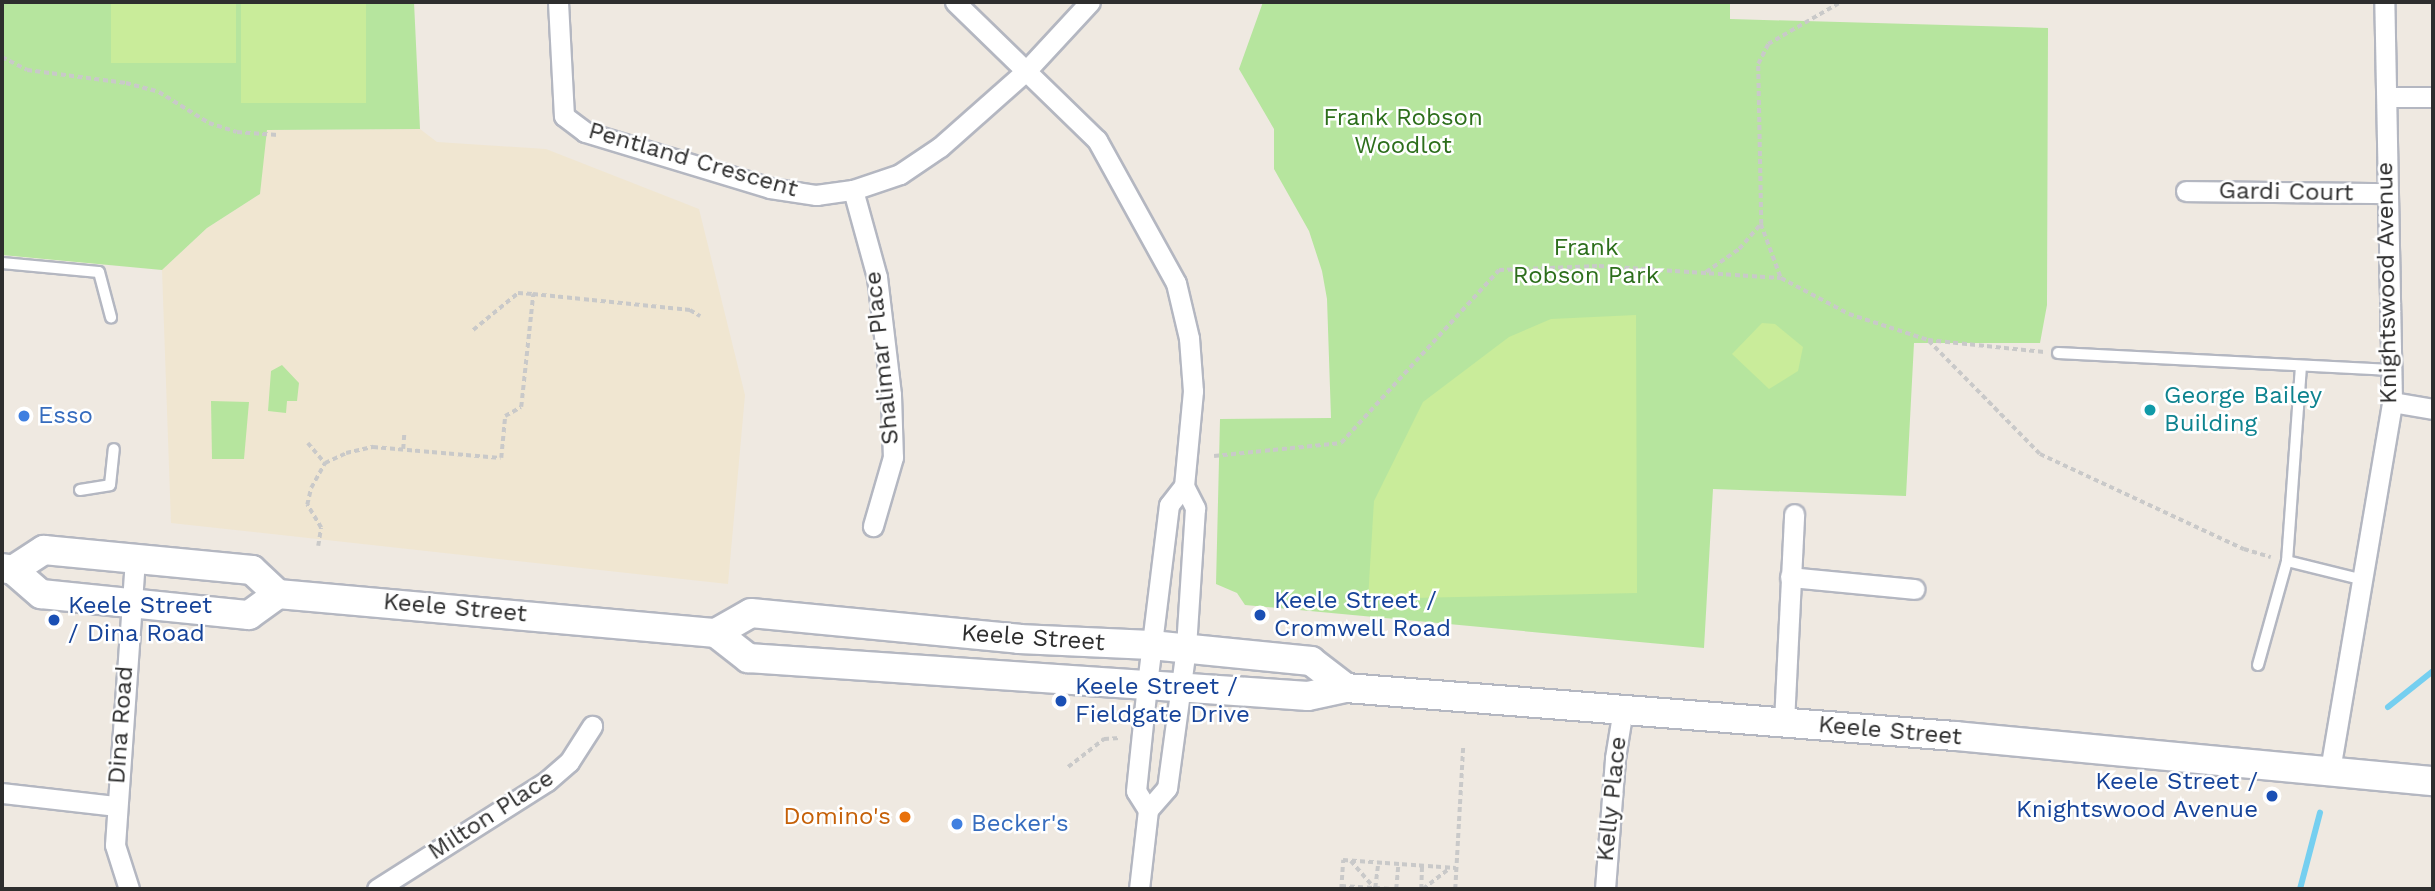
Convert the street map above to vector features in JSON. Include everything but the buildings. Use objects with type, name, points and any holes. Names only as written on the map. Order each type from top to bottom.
[{"type":"main road","points":[[44,550],[135,559],[252,570],[278,594],[249,615],[41,594],[7,569],[44,550]]},
{"type":"main road","name":"Keele Street","points":[[278,594],[716,633],[748,658],[1308,695],[1346,688],[1784,722],[2433,781]]},
{"type":"main road","name":"Keele Street","points":[[716,633],[751,613],[1019,639],[1186,648],[1311,661],[1346,688]]},
{"type":"street","name":"Pentland Crescent","points":[[558,2],[564,116],[585,132],[770,188],[816,195],[853,190],[900,174],[940,147],[1026,71],[1090,2]]},
{"type":"street","points":[[955,2],[1097,140],[1176,282],[1189,338],[1194,391],[1184,486],[1170,505],[1151,645],[1136,791],[1148,810]]},
{"type":"street","name":"Knightswood Avenue","points":[[2330,770],[2360,579],[2392,402],[2384,2]]},
{"type":"street","points":[[2388,97],[2433,97]]},
{"type":"street","name":"Shalimar Place","points":[[853,190],[877,277],[891,395],[893,457],[873,526]]},
{"type":"street","name":"Gardi Court","points":[[2186,191],[2386,193]]},
{"type":"street","points":[[2392,402],[2433,409]]},
{"type":"street","points":[[1139,889],[1148,810],[1167,788],[1186,648],[1195,508],[1184,486]]},
{"type":"street","points":[[1784,722],[1794,514]]},
{"type":"street","name":"Dina Road","points":[[129,889],[115,845],[135,559]]},
{"type":"street","points":[[1790,577],[1914,589]]},
{"type":"street","name":"Kelly Place","points":[[1605,889],[1615,758],[1623,709]]},
{"type":"street","name":"Milton Place","points":[[377,889],[547,781],[569,762],[592,726]]},
{"type":"street","points":[[2,793],[116,806]]},
{"type":"lane","points":[[2,263],[99,272],[111,317]]},
{"type":"lane","points":[[2058,353],[2392,370]]},
{"type":"lane","points":[[2258,665],[2287,561],[2301,366]]},
{"type":"lane","points":[[80,490],[110,485],[114,449]]},
{"type":"lane","points":[[2287,561],[2360,579]]},
{"type":"path","points":[[1781,278],[1761,224],[1758,64],[1768,44],[1841,2]]},
{"type":"path","points":[[2,57],[27,70],[159,92],[209,123],[237,132],[278,135]]},
{"type":"path","points":[[1705,273],[1739,249],[1761,224]]},
{"type":"path","points":[[1214,456],[1341,443],[1360,428],[1499,270],[1599,266],[1781,278],[1849,314],[1927,340],[2058,353]]},
{"type":"path","points":[[473,330],[518,293],[690,310],[700,316]]},
{"type":"path","points":[[318,546],[321,528],[307,505],[325,463],[361,447],[501,458],[505,416],[521,407],[533,294]]},
{"type":"path","points":[[1927,340],[2040,454],[2244,549],[2287,561]]},
{"type":"path","points":[[403,449],[404,434]]},
{"type":"path","points":[[308,443],[325,463]]},
{"type":"path","points":[[1068,767],[1104,739],[1120,738]]},
{"type":"path","points":[[1455,889],[1453,868],[1463,747]]},
{"type":"path","points":[[1398,864],[1394,889],[1341,887],[1343,860],[1378,862],[1453,868]]},
{"type":"path","points":[[1350,860],[1375,889]]},
{"type":"path","points":[[1375,889],[1378,862]]},
{"type":"path","points":[[1422,866],[1422,889]]},
{"type":"path","points":[[1422,889],[1453,868]]},
{"type":"shaded area","points":[[420,129],[437,142],[546,149],[699,209],[745,395],[728,584],[171,523],[162,270],[207,228],[260,194],[266,130]]},
{"type":"green space","points":[[2,2],[414,2],[420,129],[267,130],[260,194],[207,228],[162,270],[2,255]]},
{"type":"green space","points":[[111,2],[236,2],[236,63],[111,63]]},
{"type":"green space","points":[[241,2],[366,2],[366,103],[241,103]]},
{"type":"green space","name":"Frank Robson Park","points":[[1263,2],[1730,2],[1730,19],[2048,28],[2047,305],[2040,343],[1914,343],[1906,496],[1713,489],[1704,648],[1245,605],[1237,593],[1216,584],[1220,419],[1331,418],[1327,299],[1322,271],[1309,231],[1274,169],[1274,129],[1239,69]]},
{"type":"green space","points":[[1636,315],[1637,593],[1368,599],[1374,501],[1423,402],[1509,337],[1551,319]]},
{"type":"green space","points":[[1762,323],[1775,324],[1803,347],[1798,371],[1769,389],[1732,354]]},
{"type":"green space","points":[[282,365],[299,383],[297,401],[287,401],[286,413],[268,411],[271,371]]},
{"type":"green space","points":[[211,401],[249,402],[244,459],[212,459]]},
{"type":"waterway","points":[[2388,707],[2433,671]]},
{"type":"waterway","points":[[2300,889],[2320,813]]},
{"type":"place","name":"George Bailey Building","points":[[2150,410]]},
{"type":"place","name":"Esso","points":[[24,416]]},
{"type":"place","name":"Keele Street / Cromwell Road","points":[[1260,615]]},
{"type":"place","name":"Keele Street / Dina Road","points":[[54,620]]},
{"type":"place","name":"Keele Street / Fieldgate Drive","points":[[1061,701]]},
{"type":"place","name":"Keele Street / Knightswood Avenue","points":[[2272,796]]},
{"type":"place","name":"Domino's","points":[[905,817]]},
{"type":"place","name":"Becker's","points":[[957,824]]},
{"type":"park label","name":"Frank Robson Woodlot","points":[[1403,132]]}]
